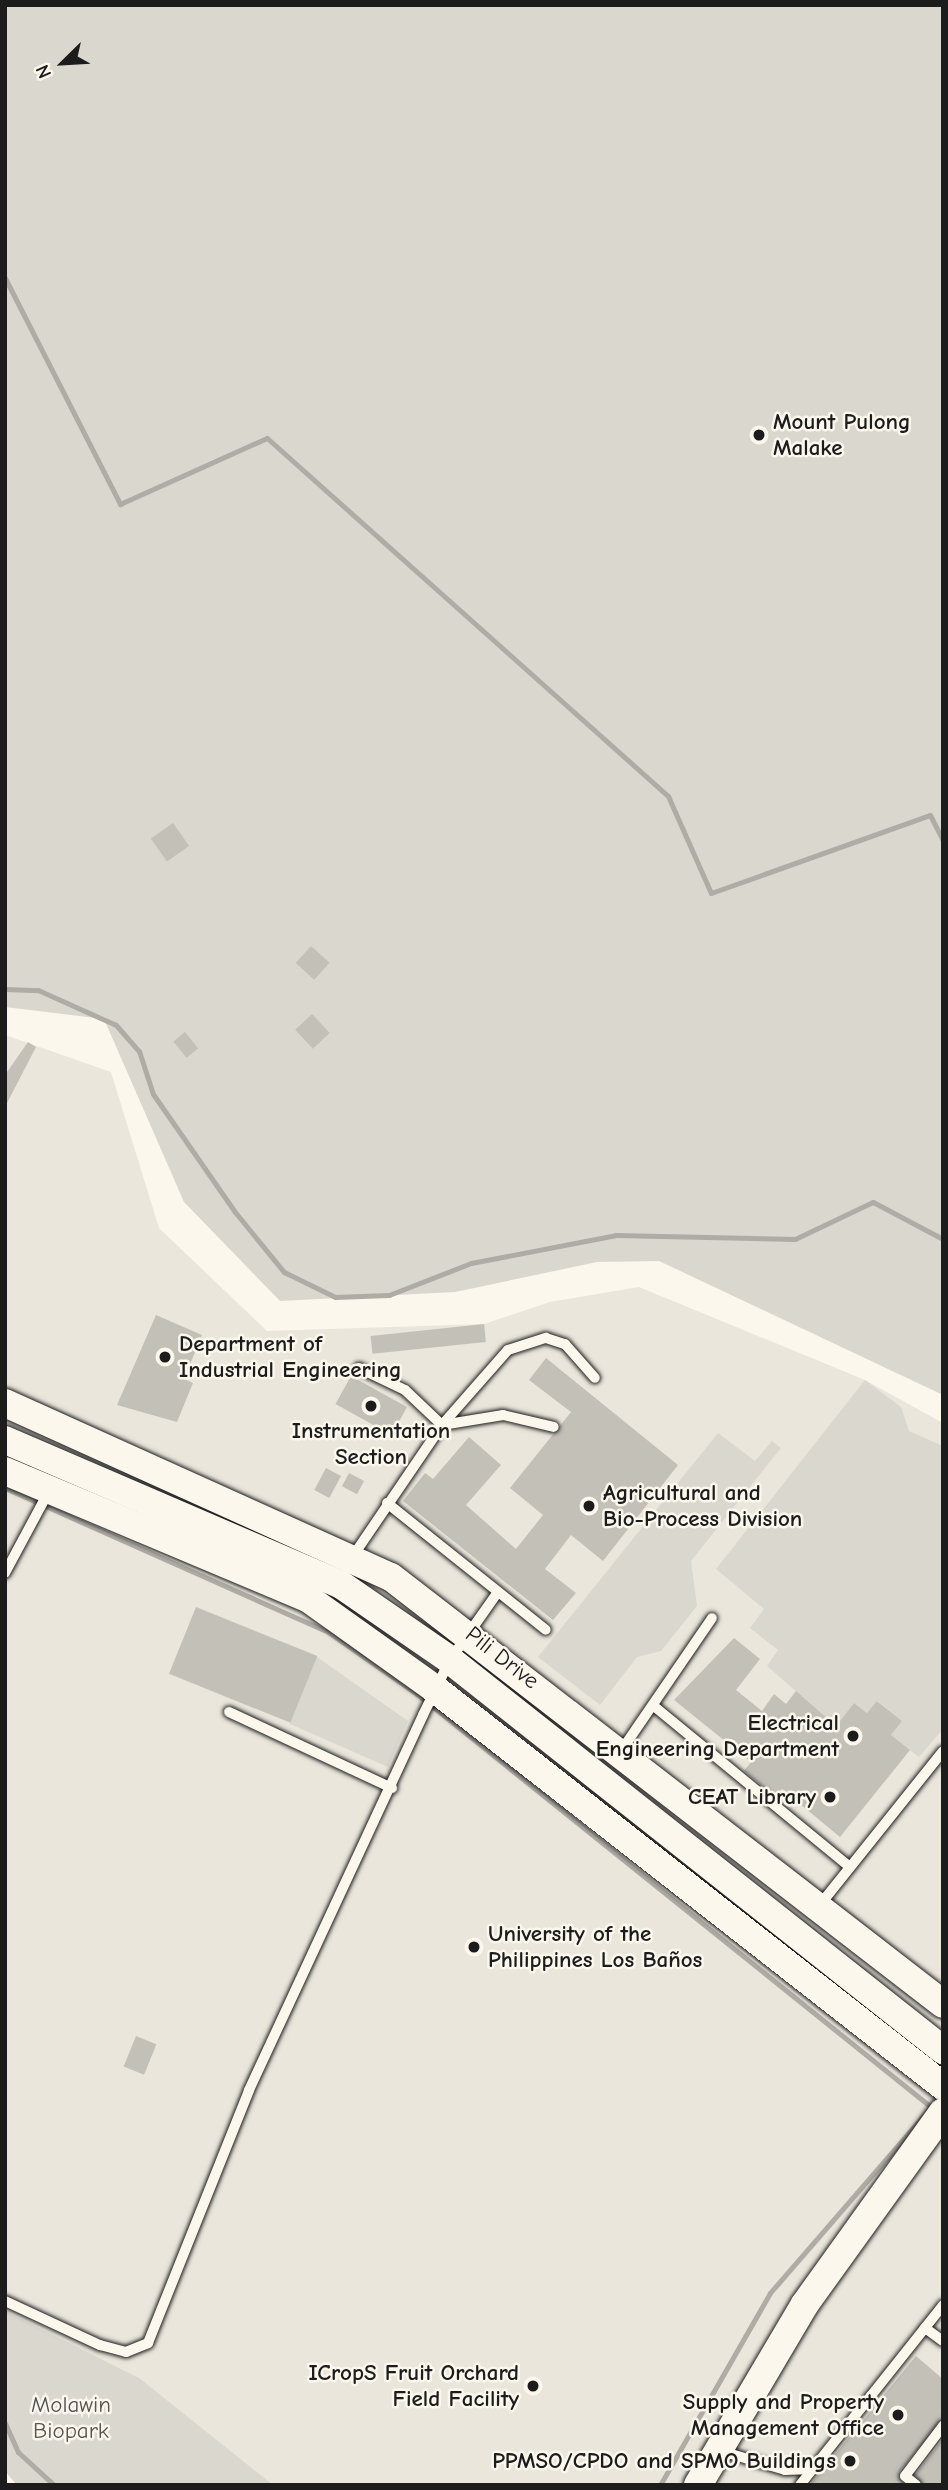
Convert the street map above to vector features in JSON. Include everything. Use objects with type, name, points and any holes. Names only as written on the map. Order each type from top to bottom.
[{"type":"street","name":"Pili Drive","points":[[5,1403],[70,1448],[353,1556],[468,1632],[943,2004]]},
{"type":"street","points":[[5,1440],[70,1448],[450,1660],[943,2050]]},
{"type":"street","points":[[5,1471],[44,1500],[179,1542],[292,1589],[333,1597],[435,1689],[943,2085]]},
{"type":"street","points":[[698,2485],[805,2304],[943,2112]]},
{"type":"lane","points":[[333,1597],[353,1556],[387,1503],[442,1425],[490,1364],[531,1340],[565,1344],[595,1378]]},
{"type":"lane","points":[[359,1368],[405,1390],[442,1425]]},
{"type":"lane","points":[[442,1425],[503,1415],[554,1427]]},
{"type":"lane","points":[[5,1573],[70,1448]]},
{"type":"lane","points":[[387,1503],[546,1630]]},
{"type":"lane","points":[[179,1542],[191,1516]]},
{"type":"lane","points":[[5,2301],[100,2345],[126,2352],[148,2343],[248,2090],[435,1689],[468,1632],[498,1592]]},
{"type":"lane","points":[[621,1751],[665,1695],[662,1682],[712,1618]]},
{"type":"lane","points":[[655,1707],[850,1867]]},
{"type":"lane","points":[[229,1712],[391,1788]]},
{"type":"lane","points":[[819,1906],[943,1751]]},
{"type":"lane","points":[[800,2485],[943,2305]]},
{"type":"lane","points":[[925,2328],[943,2341]]},
{"type":"lane","points":[[916,2485],[905,2476],[943,2426]]},
{"type":"lane","points":[[720,2451],[785,2470],[813,2469]]},
{"type":"shaded area","name":"University of the Philippines Los Baños","points":[[5,1035],[111,1072],[159,1228],[267,1331],[484,1324],[550,1302],[639,1287],[865,1380],[943,1423],[943,2485],[17,2485],[5,2471]]},
{"type":"green space","points":[[5,5],[943,5],[943,1395],[659,1261],[597,1262],[455,1292],[280,1301],[184,1202],[104,1019],[5,1007]]},
{"type":"green space","points":[[865,1380],[901,1407],[909,1431],[943,1446],[943,1729],[919,1757],[891,1735],[902,1721],[878,1701],[867,1713],[854,1703],[836,1726],[767,1666],[778,1650],[750,1628],[764,1609],[716,1569]]},
{"type":"green space","points":[[718,1433],[755,1461],[772,1441],[781,1448],[691,1561],[697,1606],[661,1651],[637,1657],[600,1705],[538,1657]]},
{"type":"green space","points":[[317,1657],[408,1721],[388,1767],[290,1724]]},
{"type":"green space","name":"Molawin Biopark","points":[[5,2311],[139,2378],[273,2485],[17,2485],[5,2471]]},
{"type":"building","points":[[173,823],[189,846],[167,861],[151,838]]},
{"type":"building","points":[[311,946],[330,963],[314,980],[296,963]]},
{"type":"building","points":[[312,1014],[330,1033],[313,1049],[295,1030]]},
{"type":"building","points":[[185,1032],[198,1048],[187,1058],[173,1041]]},
{"type":"building","points":[[28,1042],[36,1047],[5,1107],[5,1075]]},
{"type":"building","name":"Department of Industrial Engineering","points":[[156,1315],[202,1335],[184,1379],[193,1383],[177,1422],[117,1405]]},
{"type":"building","points":[[484,1324],[486,1342],[373,1354],[371,1336]]},
{"type":"building","name":"Agricultural and Bio-Process Division","points":[[546,1358],[678,1465],[603,1561],[571,1535],[545,1569],[576,1593],[553,1620],[403,1501],[425,1473],[433,1479],[469,1437],[501,1465],[466,1505],[516,1549],[543,1515],[510,1488],[571,1412],[529,1380]]},
{"type":"building","name":"Instrumentation Section","points":[[351,1376],[407,1407],[391,1435],[335,1404]]},
{"type":"building","points":[[326,1468],[341,1476],[329,1498],[314,1490]]},
{"type":"building","points":[[349,1473],[364,1481],[357,1494],[342,1486]]},
{"type":"building","points":[[196,1607],[317,1656],[290,1723],[169,1674]]},
{"type":"building","name":"Electrical Engineering Department","points":[[734,1638],[760,1659],[736,1690],[762,1711],[774,1694],[786,1704],[796,1691],[836,1726],[854,1703],[867,1713],[877,1701],[902,1721],[891,1735],[910,1750],[840,1837],[782,1789],[776,1797],[744,1771],[751,1762],[674,1700]]},
{"type":"building","points":[[136,2036],[156,2044],[144,2075],[124,2067]]},
{"type":"building","points":[[916,2356],[943,2379],[943,2419],[899,2472],[904,2485],[810,2485]]},
{"type":"building","points":[[943,2439],[943,2485],[923,2485],[915,2475]]},
{"type":"waterway","points":[[5,278],[120,504],[267,438],[668,796],[711,893],[930,815],[943,841]]},
{"type":"waterway","points":[[5,989],[38,990],[116,1025],[139,1051],[153,1094],[235,1212],[284,1272],[335,1297],[389,1295],[471,1263],[616,1235],[795,1239],[873,1202],[943,1239]]},
{"type":"waterway","points":[[5,1488],[328,1632],[417,1694],[931,2107],[770,2293],[660,2485]]},
{"type":"waterway","points":[[5,2423],[18,2452],[54,2485]]},
{"type":"place","name":"Mount Pulong Malake","points":[[759,435]]},
{"type":"place","name":"Department of Industrial Engineering","points":[[165,1357]]},
{"type":"place","name":"Instrumentation Section","points":[[371,1406]]},
{"type":"place","name":"Agricultural and Bio-Process Division","points":[[589,1506]]},
{"type":"place","name":"Electrical Engineering Department","points":[[853,1736]]},
{"type":"place","name":"CEAT Library","points":[[830,1797]]},
{"type":"place","name":"University of the Philippines Los Baños","points":[[474,1947]]},
{"type":"place","name":"ICropS Fruit Orchard Field Facility","points":[[533,2386]]},
{"type":"place","name":"Supply and Property Management Office","points":[[898,2415]]},
{"type":"place","name":"PPMSO/CPDO and SPMO Buildings","points":[[850,2461]]}]
